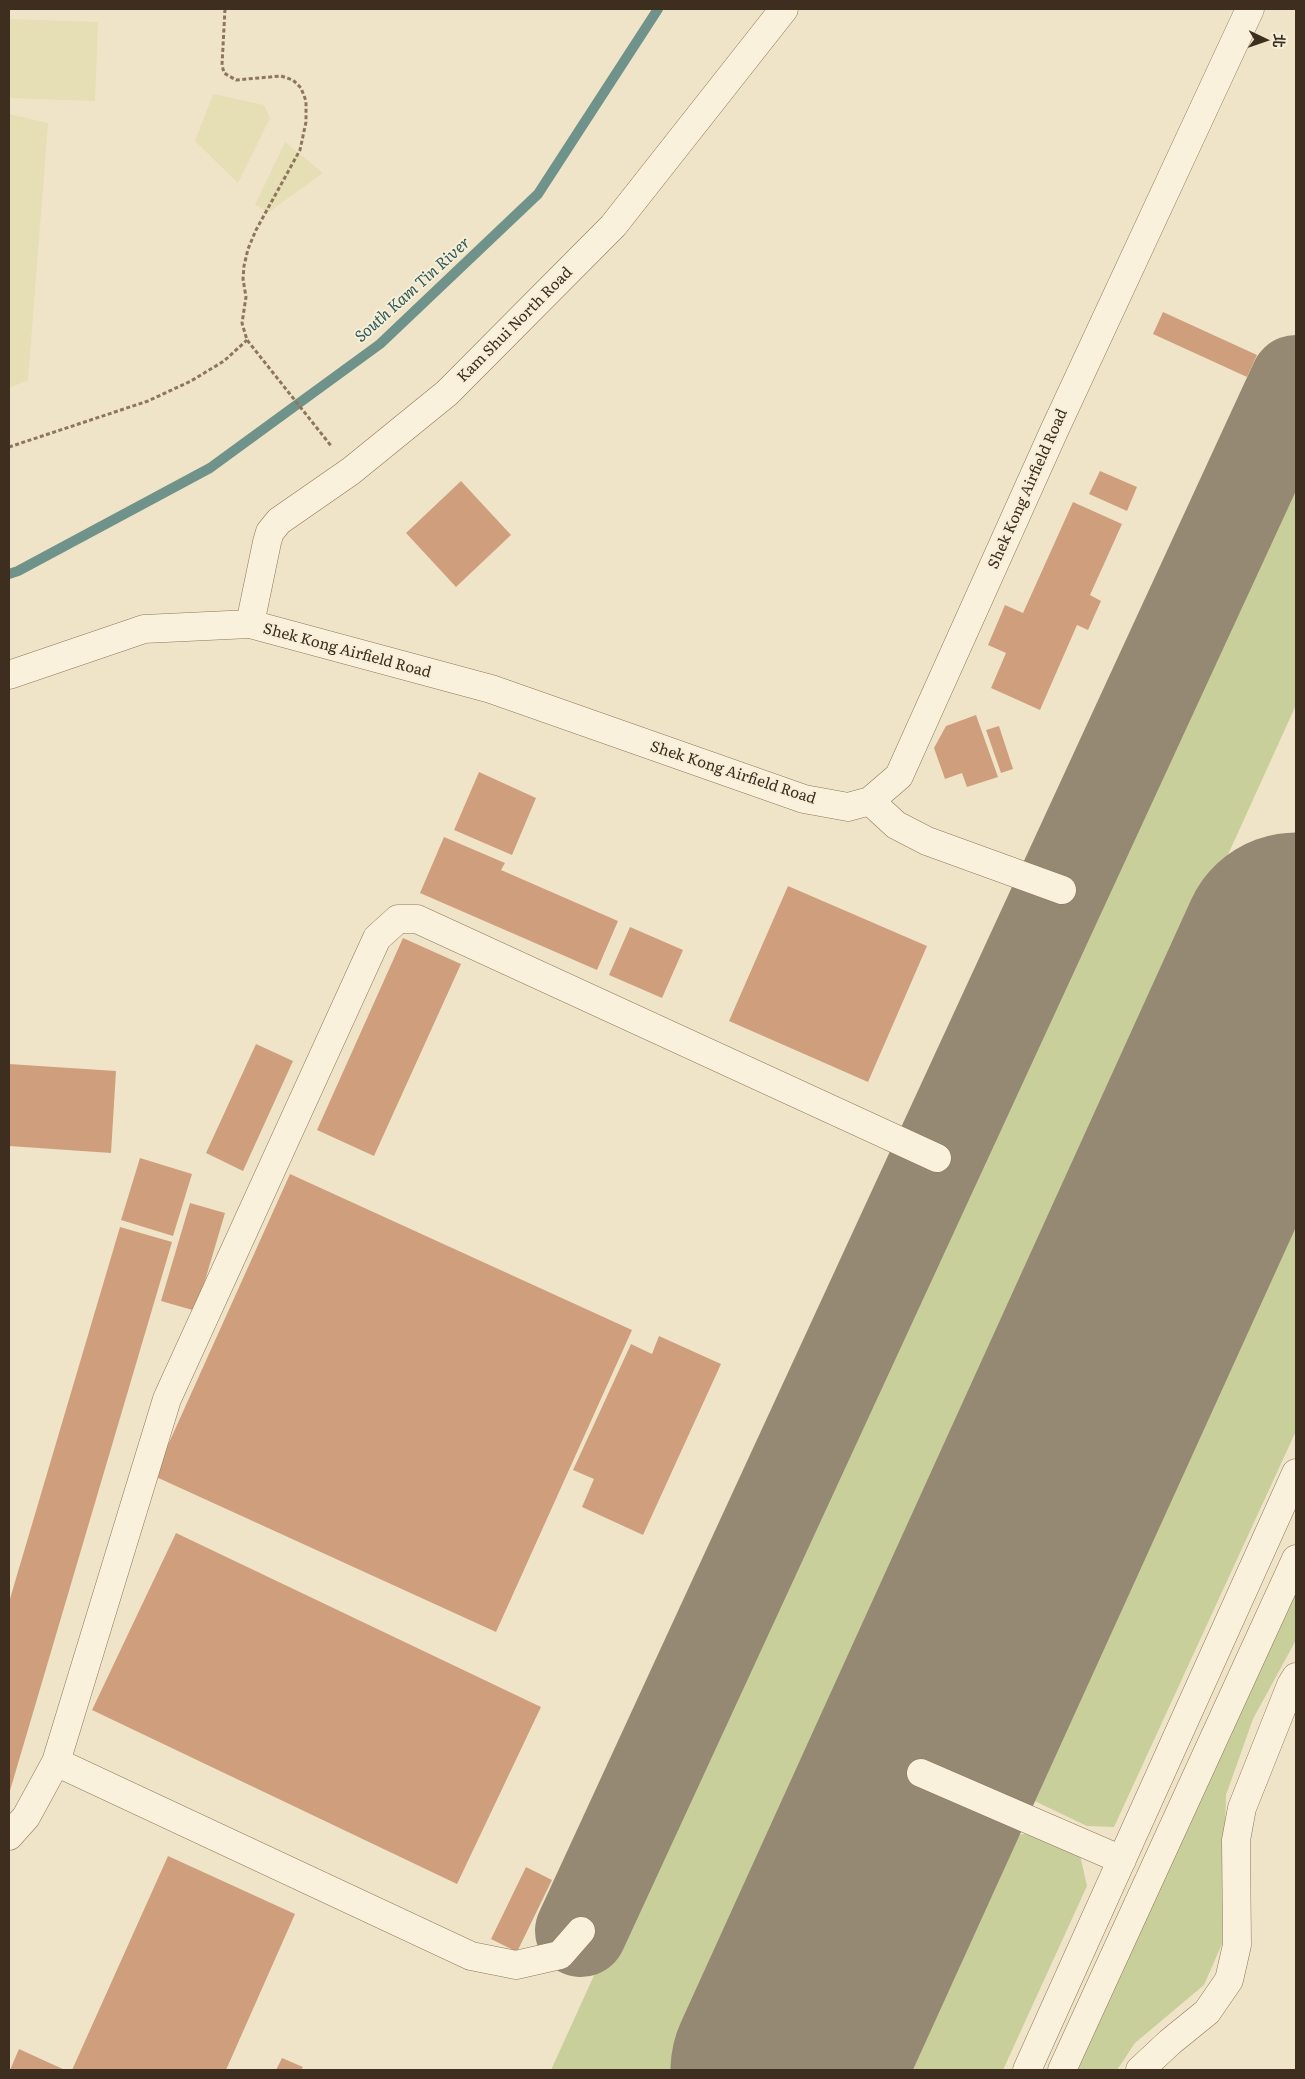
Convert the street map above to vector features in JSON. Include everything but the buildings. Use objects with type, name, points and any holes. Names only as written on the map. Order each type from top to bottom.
[{"type":"street","name":"Kam Shui North Road","points":[[250,624],[266,542],[270,532],[279,521],[351,471],[447,393],[613,226],[784,9]]},
{"type":"street","name":"Shek Kong Airfield Road","points":[[9,675],[144,629],[250,624],[491,689],[804,799],[848,807],[870,801],[899,776],[1062,413],[1250,9]]},
{"type":"street","points":[[870,801],[896,825],[927,841],[1062,890]]},
{"type":"street","points":[[9,1836],[26,1817],[56,1762],[167,1399],[377,938],[398,919],[417,919],[937,1158]]},
{"type":"street","points":[[1027,2070],[1296,1473]]},
{"type":"street","points":[[1062,2070],[1296,1559]]},
{"type":"street","points":[[1140,2070],[1170,2042],[1207,2012],[1229,1980],[1237,1945],[1236,1840],[1242,1808],[1291,1685],[1296,1677]]},
{"type":"street","points":[[56,1762],[470,1956],[516,1965],[560,1955],[580,1931]]},
{"type":"street","points":[[921,1773],[1122,1860]]},
{"type":"path","points":[[225,9],[222,65],[224,73],[236,80],[281,76],[293,80],[301,88],[306,101],[306,122],[300,150],[256,230],[244,266],[243,279],[246,298],[242,323],[247,340],[351,471]]},
{"type":"path","points":[[9,447],[148,401],[191,381],[224,361],[247,340]]},
{"type":"shaded area","points":[[9,19],[98,22],[95,101],[9,98]]},
{"type":"shaded area","points":[[213,94],[264,105],[270,118],[238,183],[195,141]]},
{"type":"shaded area","points":[[9,114],[48,123],[28,380],[9,388]]},
{"type":"shaded area","points":[[285,142],[323,173],[269,212],[255,205]]},
{"type":"green space","points":[[1296,430],[1296,705],[676,2070],[551,2070]]},
{"type":"green space","points":[[1296,1158],[1296,1431],[1114,1827],[1087,1826],[1024,1796],[1019,1762]]},
{"type":"green space","points":[[1296,1592],[1296,1640],[1253,1719],[1226,1795],[1222,1944],[1204,1985],[1135,2043],[1117,2070],[1076,2070]]},
{"type":"green space","points":[[1028,1833],[1080,1855],[1087,1886],[1003,2070],[878,2070],[972,1865],[1000,1839]]},
{"type":"waterway","name":"South Kam Tin River","points":[[9,574],[18,571],[210,468],[380,344],[538,194],[658,9]]},
{"type":"taxiway","points":[[581,1931],[1296,381]]},
{"type":"runway","points":[[786,2070],[1296,948]]}]
